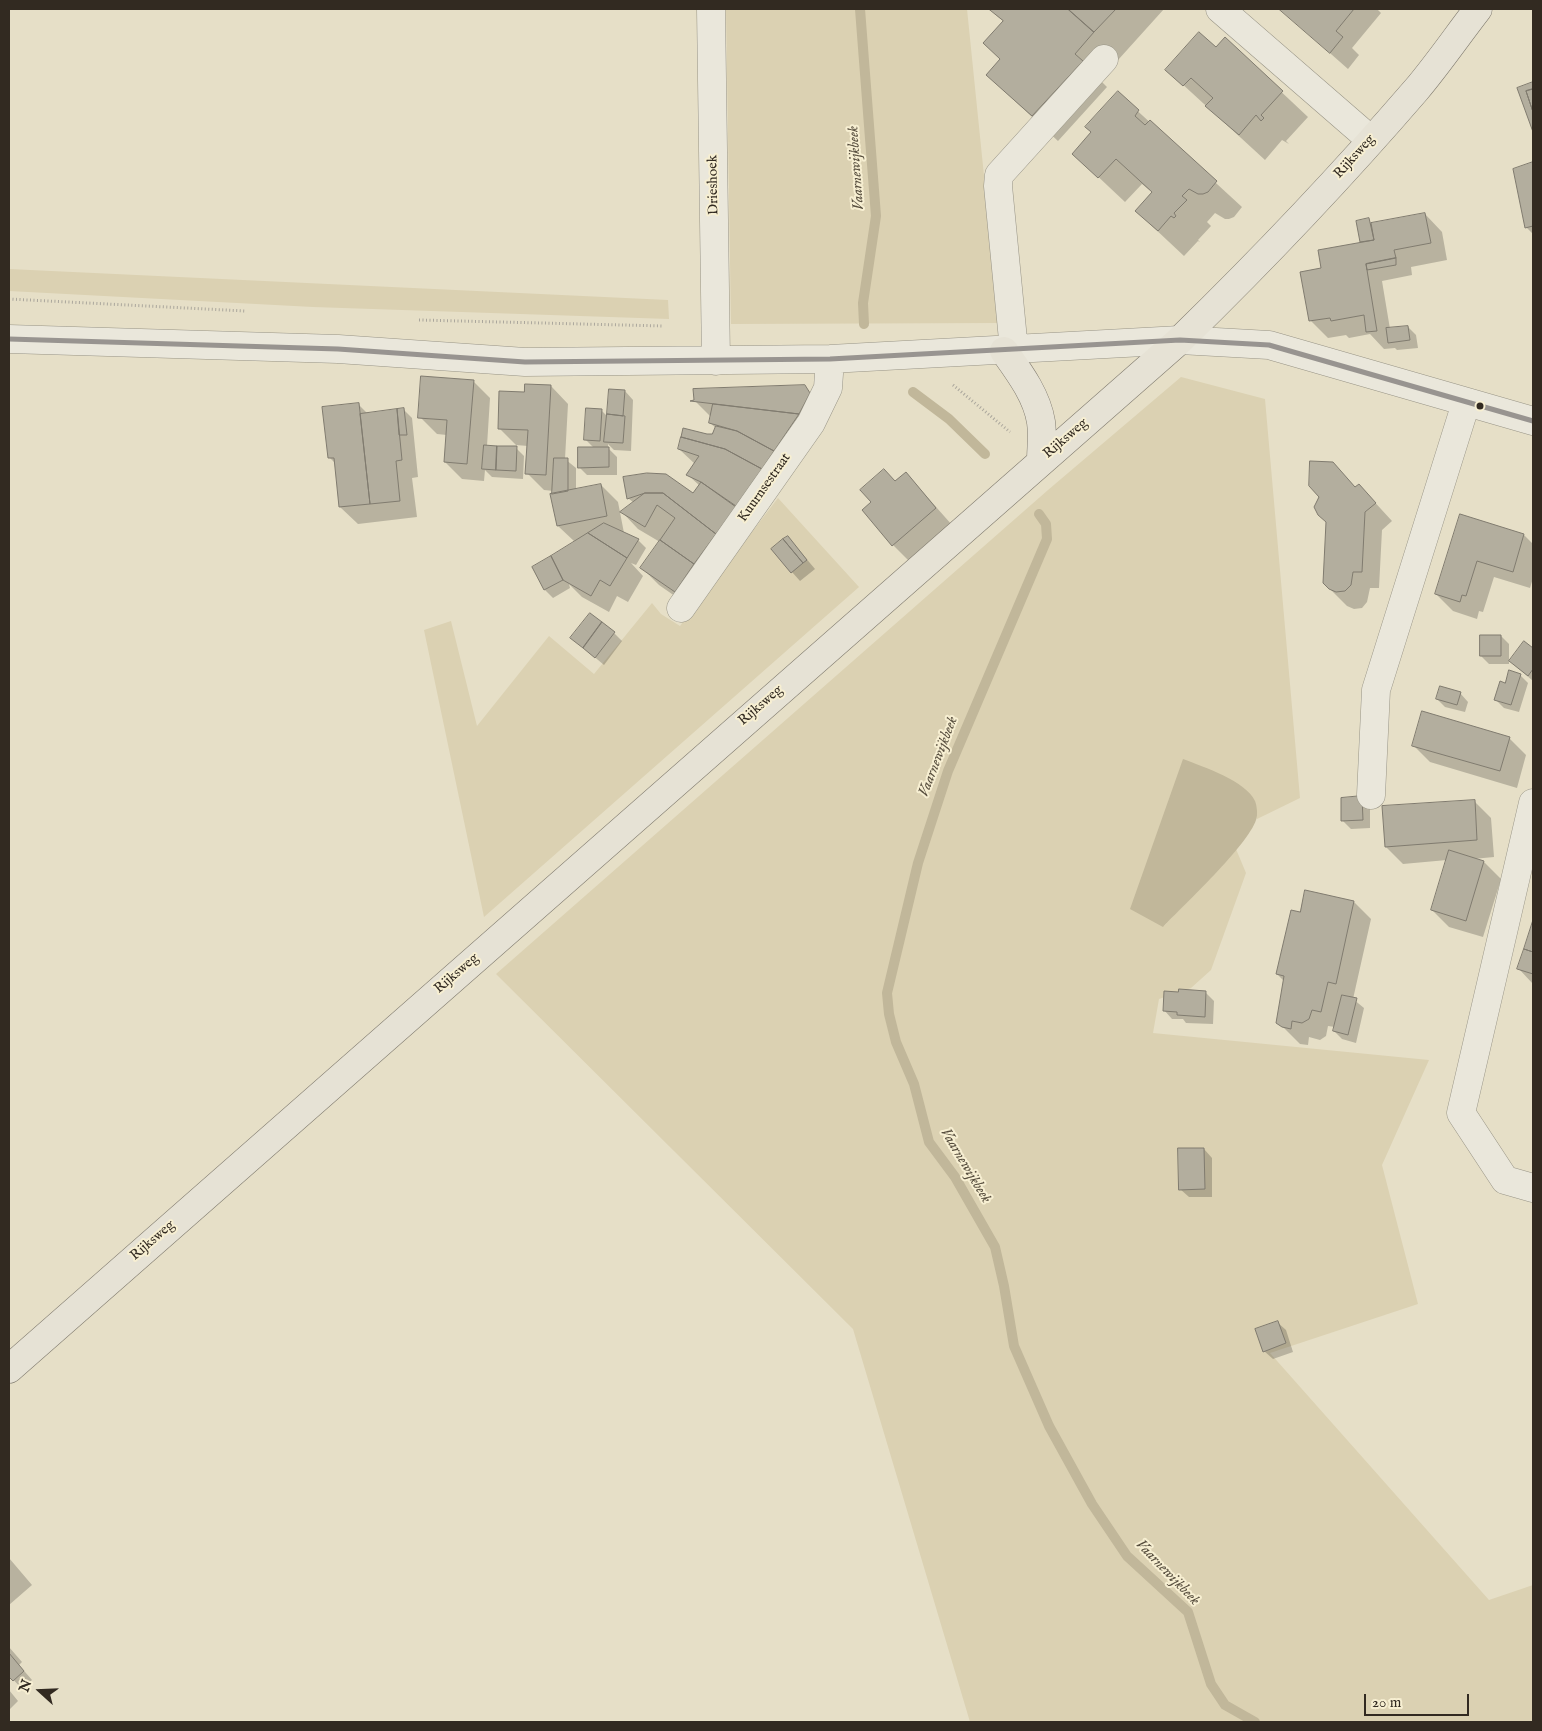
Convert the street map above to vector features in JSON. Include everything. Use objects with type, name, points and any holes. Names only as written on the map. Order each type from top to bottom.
[{"type":"main road","name":"Rijksweg","points":[[9,1369],[1180,340],[1291,229],[1417,88],[1478,9]]},
{"type":"main road","points":[[1009,350],[1034,400],[1041,423],[1041,461]]},
{"type":"street","name":"Drieshoek","points":[[711,9],[716,361]]},
{"type":"street","points":[[1220,9],[1371,140]]},
{"type":"street","points":[[1009,350],[998,186],[999,175],[1104,58]]},
{"type":"street","points":[[9,339],[338,349],[525,362],[830,359],[1180,340],[1269,345],[1533,421]]},
{"type":"street","name":"Kuurnsestraat","points":[[681,608],[811,423],[828,388],[830,359]]},
{"type":"street","points":[[1372,795],[1376,690],[1466,403]]},
{"type":"street","points":[[1533,803],[1461,1114],[1504,1180],[1533,1188]]},
{"type":"path","points":[[9,300],[253,312]]},
{"type":"path","points":[[409,320],[666,326]]},
{"type":"path","points":[[952,384],[1041,461]]},
{"type":"shaded area","points":[[726,9],[967,9],[999,323],[731,324]]},
{"type":"shaded area","points":[[9,269],[668,300],[669,319],[313,307],[9,291]]},
{"type":"shaded area","points":[[1181,377],[1265,399],[1300,798],[1257,819],[1256,802],[1163,927],[1236,849],[1246,873],[1211,970],[1191,988],[1159,999],[1153,1033],[1429,1060],[1382,1165],[1418,1304],[1270,1353],[1489,1600],[1533,1585],[1533,1722],[970,1722],[853,1329],[496,974],[1048,490]]},
{"type":"shaded area","points":[[778,498],[859,587],[484,917],[424,630],[451,621],[477,726],[549,636],[594,674],[652,603],[661,614],[680,626]]},
{"type":"shaded area","points":[[1183,759],[1224,776],[1243,787],[1255,801],[1257,816],[1251,831],[1229,859],[1163,927],[1130,909]]},
{"type":"building","points":[[989,9],[1068,9],[1094,32],[1075,54],[1083,61],[1032,116],[986,75],[1000,59],[983,43],[1003,21]]},
{"type":"building","points":[[1068,9],[1116,9],[1094,32]]},
{"type":"building","points":[[1279,9],[1354,9],[1336,31],[1343,37],[1330,53]]},
{"type":"building","points":[[1199,32],[1216,47],[1225,37],[1283,91],[1261,115],[1264,118],[1261,121],[1256,115],[1239,135],[1205,106],[1213,98],[1191,78],[1183,86],[1165,70]]},
{"type":"building","points":[[1533,82],[1533,89],[1526,91],[1533,112],[1533,132],[1517,88]]},
{"type":"building","points":[[1533,89],[1533,112],[1526,91]]},
{"type":"building","points":[[1118,91],[1139,110],[1135,116],[1145,125],[1150,120],[1217,181],[1208,192],[1203,194],[1198,194],[1189,189],[1182,196],[1187,200],[1174,213],[1176,216],[1174,218],[1171,216],[1158,231],[1135,211],[1152,192],[1116,159],[1098,178],[1072,154],[1091,132],[1085,127]]},
{"type":"building","points":[[1533,162],[1533,226],[1525,228],[1513,169]]},
{"type":"building","points":[[1425,213],[1431,243],[1394,250],[1396,258],[1366,264],[1377,331],[1366,332],[1364,315],[1331,321],[1330,318],[1309,321],[1300,272],[1321,268],[1318,250],[1374,240],[1371,223]]},
{"type":"building","points":[[1369,218],[1374,240],[1360,242],[1356,221]]},
{"type":"building","points":[[1396,258],[1396,265],[1367,270],[1366,264]]},
{"type":"building","points":[[1408,326],[1410,340],[1388,343],[1386,328]]},
{"type":"building","points":[[421,376],[474,380],[467,464],[444,462],[447,420],[418,418]]},
{"type":"building","points":[[525,384],[551,385],[546,475],[525,474],[528,430],[498,429],[499,391],[524,392]]},
{"type":"building","points":[[805,385],[810,393],[799,414],[690,401],[694,400],[693,389]]},
{"type":"building","points":[[609,389],[625,390],[623,416],[607,414]]},
{"type":"building","points":[[359,403],[370,504],[339,507],[334,458],[328,458],[322,407]]},
{"type":"building","points":[[713,404],[799,414],[774,451],[737,431],[709,423]]},
{"type":"building","points":[[404,408],[407,435],[399,435],[397,409]]},
{"type":"building","points":[[586,408],[602,409],[600,441],[584,440]]},
{"type":"building","points":[[397,409],[402,460],[396,461],[400,501],[370,504],[360,414]]},
{"type":"building","points":[[607,414],[625,416],[623,443],[604,442]]},
{"type":"building","points":[[716,426],[737,431],[774,451],[762,469],[725,449],[681,437],[683,428],[712,434]]},
{"type":"building","points":[[681,437],[725,449],[762,469],[736,506],[701,482],[686,475],[699,456],[678,449]]},
{"type":"building","points":[[484,445],[497,446],[496,470],[482,469]]},
{"type":"building","points":[[497,446],[517,446],[516,471],[496,470]]},
{"type":"building","points":[[578,447],[609,447],[609,467],[578,468]]},
{"type":"building","points":[[554,458],[568,458],[568,491],[552,494]]},
{"type":"building","points":[[1310,461],[1333,462],[1355,487],[1359,484],[1376,503],[1365,512],[1362,572],[1353,572],[1351,585],[1345,591],[1336,592],[1329,589],[1323,583],[1326,522],[1318,515],[1314,507],[1319,497],[1309,486]]},
{"type":"building","points":[[884,469],[895,481],[906,472],[936,508],[892,546],[862,510],[871,502],[860,490]]},
{"type":"building","points":[[647,473],[666,474],[693,493],[701,482],[736,507],[716,534],[663,493],[645,493],[627,499],[623,477]]},
{"type":"building","points":[[601,484],[607,516],[557,526],[550,494]]},
{"type":"building","points":[[645,493],[663,493],[716,534],[694,564],[660,540],[675,518],[657,505],[645,527],[620,512]]},
{"type":"building","points":[[1460,514],[1524,534],[1513,572],[1477,561],[1466,596],[1462,595],[1460,602],[1435,594]]},
{"type":"building","points":[[604,523],[639,539],[627,558],[588,533]]},
{"type":"building","points":[[588,533],[627,558],[610,586],[600,580],[591,596],[563,580],[551,556]]},
{"type":"building","points":[[788,536],[807,560],[803,563],[783,539]]},
{"type":"building","points":[[783,539],[803,563],[791,573],[771,549]]},
{"type":"building","points":[[660,540],[694,564],[675,592],[640,568]]},
{"type":"building","points":[[551,556],[563,580],[544,590],[532,567]]},
{"type":"building","points":[[590,613],[602,622],[583,648],[570,638]]},
{"type":"building","points":[[602,622],[615,632],[595,658],[583,648]]},
{"type":"building","points":[[1480,635],[1501,635],[1501,656],[1480,656]]},
{"type":"building","points":[[1524,641],[1533,648],[1533,669],[1528,676],[1509,661]]},
{"type":"building","points":[[1509,670],[1521,674],[1511,705],[1494,700],[1500,681],[1505,683]]},
{"type":"building","points":[[1440,686],[1461,692],[1457,705],[1436,699]]},
{"type":"building","points":[[1422,711],[1510,737],[1500,771],[1412,746]]},
{"type":"building","points":[[1362,796],[1363,820],[1341,821],[1341,798]]},
{"type":"building","points":[[1475,800],[1477,840],[1385,847],[1382,806]]},
{"type":"building","points":[[1449,850],[1484,861],[1466,921],[1431,910]]},
{"type":"building","points":[[1305,890],[1354,901],[1336,984],[1328,982],[1321,1012],[1312,1010],[1309,1019],[1302,1023],[1292,1021],[1291,1029],[1276,1023],[1284,976],[1276,974],[1291,910],[1300,912]]},
{"type":"building","points":[[1533,920],[1533,952],[1524,949]]},
{"type":"building","points":[[1524,949],[1533,952],[1533,974],[1517,969]]},
{"type":"building","points":[[1179,989],[1206,991],[1205,1017],[1177,1015],[1177,1012],[1163,1011],[1164,991],[1178,992]]},
{"type":"building","points":[[1342,995],[1357,998],[1348,1035],[1333,1031]]},
{"type":"building","points":[[1178,1148],[1204,1148],[1205,1189],[1179,1190]]},
{"type":"building","points":[[1278,1321],[1286,1343],[1263,1352],[1255,1329]]},
{"type":"building","points":[[9,1653],[24,1671],[13,1681],[9,1677]]},
{"type":"waterway","name":"Vaarnewijkbeek","points":[[860,9],[876,216],[863,303],[864,324]]},
{"type":"waterway","name":"Vaarnewijkbeek","points":[[913,392],[949,419],[985,454]]},
{"type":"waterway","name":"Vaarnewijkbeek","points":[[1039,514],[1046,524],[1047,539],[948,771],[918,863],[887,993],[889,1014],[896,1042],[914,1084],[929,1142],[955,1177],[995,1247],[1014,1346],[1049,1426],[1092,1504],[1127,1556],[1188,1612],[1211,1684],[1225,1705],[1255,1722]]},
{"type":"transit line","points":[[9,339],[338,349],[525,362],[830,359],[1180,340],[1269,345],[1533,421]]}]
